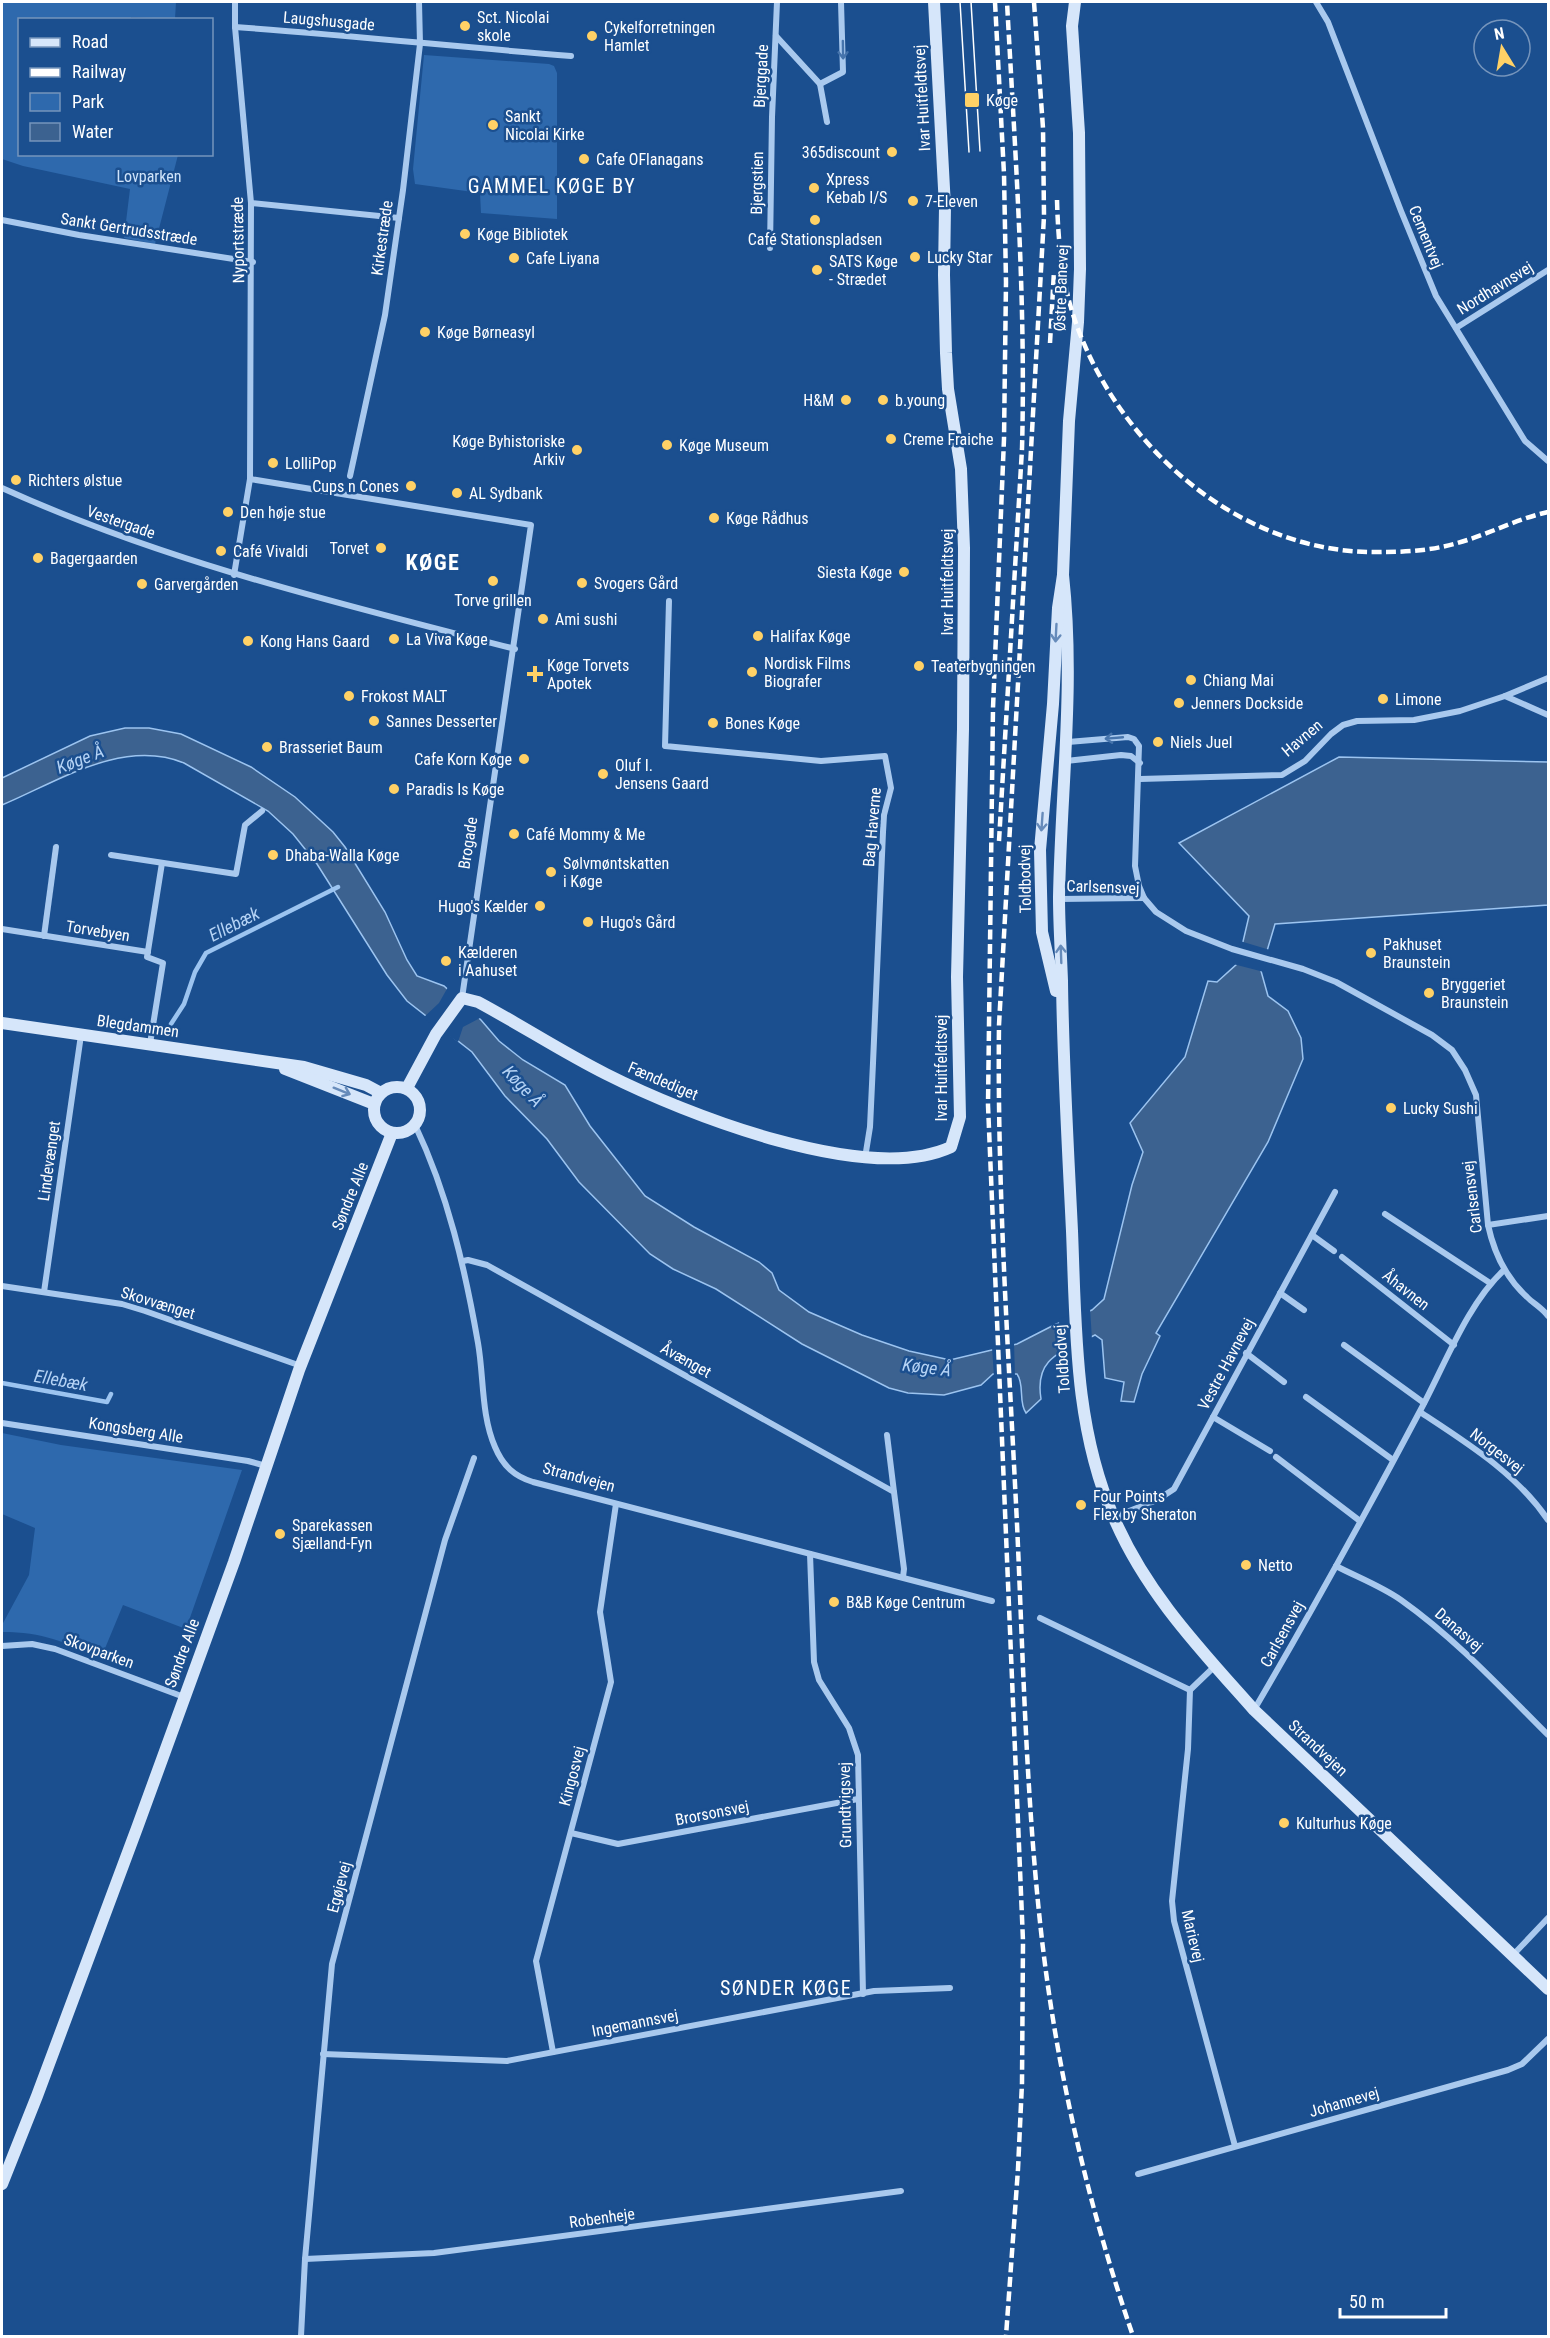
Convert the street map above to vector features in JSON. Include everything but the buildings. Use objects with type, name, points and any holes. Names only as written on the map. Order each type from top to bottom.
[{"type":"street","name":"Nyportstræde","points":[[235,2],[235,27],[251,203],[253,262],[250,479]]},
{"type":"street","name":"Kirkestræde","points":[[350,476],[385,315],[399,219],[420,44],[419,2]]},
{"type":"street","name":"Bjerggade","points":[[772,117],[777,2]]},
{"type":"street","points":[[827,122],[820,84],[843,72],[841,2]]},
{"type":"street","name":"Ivar Huitfeldtsvej","points":[[865,1158],[933,1154],[951,1147],[960,1117],[957,977],[963,729],[964,548],[961,469],[948,389],[946,353],[945,207],[934,2]]},
{"type":"street","name":"Østre Banevej","points":[[1049,743],[1058,608],[1063,575],[1069,421],[1078,322],[1080,269],[1078,133],[1072,26],[1074,2]]},
{"type":"street","name":"Cementvej","points":[[1316,2],[1328,22],[1419,258],[1436,296],[1525,441],[1548,461]]},
{"type":"street","name":"Laugshusgade","points":[[235,27],[342,34],[420,44],[571,56]]},
{"type":"street","name":"Bjerggade","points":[[776,36],[820,84]]},
{"type":"street","name":"Bjergstien","points":[[770,248],[772,117]]},
{"type":"street","points":[[251,203],[399,219]]},
{"type":"street","name":"Sankt Gertrudsstræde","points":[[2,220],[79,235],[253,262]]},
{"type":"street","name":"Nordhavnsvej","points":[[1456,328],[1548,270]]},
{"type":"street","points":[[250,479],[531,525],[515,649],[234,575],[250,479]]},
{"type":"street","name":"Vestergade","points":[[2,488],[69,518],[234,575]]},
{"type":"street","name":"Østre Banevej","points":[[1063,575],[1069,626],[1068,742]]},
{"type":"street","name":"Bag Haverne","points":[[669,601],[665,746],[820,761],[885,756],[891,788],[884,815],[873,1073],[870,1127],[865,1158]]},
{"type":"street","name":"Brogade","points":[[406,1088],[438,1032],[462,998],[515,649]]},
{"type":"street","name":"Havnen","points":[[1140,779],[1282,775],[1305,761],[1343,725],[1358,721],[1414,720],[1460,711],[1548,678]]},
{"type":"street","points":[[1505,696],[1548,715]]},
{"type":"street","points":[[1049,743],[1122,738],[1134,739],[1139,746],[1140,779],[1135,866],[1144,898]]},
{"type":"street","name":"Toldbodvej","points":[[1068,742],[1059,899],[1062,1013],[1076,1353],[1087,1433],[1099,1478],[1113,1517],[1150,1587],[1215,1666]]},
{"type":"street","name":"Toldbodvej","points":[[1049,743],[1040,850],[1042,932],[1062,1013]]},
{"type":"street","points":[[1046,763],[1120,755],[1131,756],[1140,762]]},
{"type":"street","points":[[111,855],[236,874],[245,825],[262,811]]},
{"type":"street","name":"Torvebyen","points":[[44,936],[56,847]]},
{"type":"street","name":"Torvebyen","points":[[150,1044],[163,963],[147,957],[162,863]]},
{"type":"street","name":"Carlsensvej","points":[[1059,899],[1144,898],[1156,912],[1186,931],[1232,950],[1336,982],[1432,1035],[1452,1050],[1465,1070],[1476,1095],[1488,1225],[1491,1243],[1504,1270],[1490,1283],[1454,1345],[1336,1566],[1254,1710]]},
{"type":"street","name":"Torvebyen","points":[[2,929],[148,952]]},
{"type":"street","name":"Fændediget","points":[[462,998],[478,1002],[605,1074],[658,1098],[733,1126],[789,1143],[835,1155],[865,1158]]},
{"type":"street","name":"Blegdammen","points":[[2,1023],[270,1063],[378,1099]]},
{"type":"street","name":"Lindevænget","points":[[44,1292],[81,1034]]},
{"type":"street","points":[[393,1087],[406,1088],[413,1092],[420,1104],[421,1112],[415,1125],[405,1132],[392,1133],[379,1125],[374,1112],[378,1099],[393,1087]]},
{"type":"street","name":"Strandvejen","points":[[415,1125],[428,1153],[462,1261],[479,1346],[489,1433],[499,1456],[517,1477],[992,1601]]},
{"type":"street","name":"Søndre Alle","points":[[2,2184],[40,2090],[234,1562],[301,1366],[392,1133]]},
{"type":"street","name":"Vestre Havnevej","points":[[1113,1517],[1157,1500],[1174,1489],[1335,1192]]},
{"type":"street","points":[[1385,1214],[1490,1283]]},
{"type":"street","points":[[1488,1225],[1548,1216]]},
{"type":"street","points":[[1312,1235],[1334,1251]]},
{"type":"street","name":"Åhavnen","points":[[1342,1257],[1454,1345]]},
{"type":"street","name":"Åvænget","points":[[462,1261],[468,1260],[487,1265],[894,1492]]},
{"type":"street","points":[[1504,1270],[1526,1296],[1548,1316]]},
{"type":"street","name":"Skovvænget","points":[[2,1286],[122,1304],[301,1366]]},
{"type":"street","points":[[1280,1293],[1304,1310]]},
{"type":"street","points":[[1344,1345],[1424,1403]]},
{"type":"street","points":[[1246,1353],[1284,1382]]},
{"type":"street","points":[[1306,1397],[1393,1461]]},
{"type":"street","name":"Norgesvej","points":[[1420,1412],[1473,1446],[1511,1476],[1548,1520]]},
{"type":"street","points":[[1213,1417],[1270,1451]]},
{"type":"street","name":"Kongsberg Alle","points":[[2,1423],[248,1461],[266,1466]]},
{"type":"street","points":[[887,1435],[904,1569],[903,1577]]},
{"type":"street","points":[[1276,1457],[1360,1521]]},
{"type":"street","name":"Egøjevej","points":[[301,2337],[305,2259],[332,1964],[446,1540],[474,1458]]},
{"type":"street","name":"Kingosvej","points":[[553,2052],[536,1962],[611,1682],[600,1612],[616,1504]]},
{"type":"street","name":"Grundtvigsvej","points":[[810,1554],[814,1662],[819,1680],[849,1728],[858,1755],[863,1994]]},
{"type":"street","name":"Danasvej","points":[[1336,1566],[1400,1599],[1437,1627],[1471,1657],[1548,1735]]},
{"type":"street","points":[[1040,1617],[1190,1690],[1215,1666]]},
{"type":"street","name":"Skovparken","points":[[2,1646],[32,1644],[55,1649],[184,1697]]},
{"type":"street","name":"Strandvejen","points":[[1215,1666],[1254,1710],[1548,1989]]},
{"type":"street","name":"Marievej","points":[[1190,1690],[1188,1749],[1172,1901],[1174,1921],[1235,2146]]},
{"type":"street","name":"Brorsonsvej","points":[[571,1833],[618,1844],[858,1799]]},
{"type":"street","points":[[1512,1956],[1548,1918]]},
{"type":"street","name":"Ingemannsvej","points":[[323,2054],[507,2061],[863,1994],[950,1988]]},
{"type":"street","name":"Johannevej","points":[[1138,2174],[1508,2070],[1522,2064],[1548,2039]]},
{"type":"street","name":"Robenheje","points":[[305,2259],[434,2253],[901,2191]]},
{"type":"green space","name":"Lovparken","points":[[2,2],[176,2],[175,18],[18,18],[18,156],[178,156],[155,244],[124,238],[130,189],[23,166],[2,159]]},
{"type":"green space","points":[[424,55],[554,66],[557,73],[557,219],[481,213],[480,193],[415,184],[413,169]]},
{"type":"green space","points":[[2,1433],[61,1445],[242,1470],[186,1629],[123,1605],[101,1658],[42,1636],[2,1632],[2,1625],[29,1575],[35,1528],[2,1514]]},
{"type":"water","name":"Køge Å","points":[[125,728],[149,728],[181,734],[251,767],[295,797],[333,832],[345,847],[385,912],[417,976],[444,986],[481,1020],[499,1041],[523,1060],[565,1085],[590,1126],[645,1196],[694,1227],[759,1262],[772,1273],[779,1290],[809,1312],[862,1335],[909,1351],[950,1360],[1017,1344],[1054,1325],[1092,1310],[1104,1299],[1132,1185],[1143,1152],[1130,1123],[1185,1057],[1208,981],[1217,982],[1238,963],[1249,916],[1179,843],[1339,757],[1548,762],[1548,905],[1275,924],[1261,971],[1268,996],[1288,1011],[1301,1038],[1303,1059],[1268,1142],[1156,1333],[1160,1336],[1142,1374],[1134,1402],[1121,1401],[1124,1382],[1105,1378],[1102,1340],[1095,1335],[1053,1357],[1042,1373],[1041,1399],[1026,1413],[1022,1404],[1021,1383],[1017,1374],[993,1374],[981,1385],[944,1395],[908,1393],[889,1388],[802,1344],[716,1289],[673,1269],[650,1254],[579,1182],[547,1139],[505,1096],[472,1052],[407,1001],[387,975],[317,864],[293,834],[268,811],[184,763],[161,757],[137,756],[114,759],[90,766],[2,805],[2,778],[90,736]]},
{"type":"pier","points":[[1240,941],[1270,950],[1264,972],[1233,964]]},
{"type":"pier","points":[[448,987],[482,1017],[463,1027],[458,1042],[423,1018],[439,1003]]},
{"type":"pier","points":[[1090,1308],[1092,1340],[1060,1357],[1059,1319]]},
{"type":"pier","points":[[1014,1342],[1015,1377],[994,1377],[992,1347]]},
{"type":"waterway","name":"Ellebæk","points":[[171,1024],[184,1004],[195,972],[206,953],[338,887]]},
{"type":"waterway","name":"Ellebæk","points":[[2,1383],[107,1402],[111,1394]]},
{"type":"tram line","points":[[960,2],[969,152]]},
{"type":"tram line","points":[[971,2],[980,151]]},
{"type":"railway","points":[[995,2],[1004,174],[1006,282],[1004,439],[993,708],[988,1105],[1023,1941],[1022,2083],[1006,2336]]},
{"type":"railway","points":[[999,841],[1022,449],[1023,393],[1019,225],[1007,2]]},
{"type":"railway","points":[[1034,2],[1043,128],[1044,216],[999,1025],[1004,1275],[1028,1773],[1035,1872],[1046,1975],[1064,2080],[1087,2184],[1133,2336]]},
{"type":"railway","points":[[1057,200],[1062,268],[1071,308],[1090,357],[1116,403],[1149,445],[1188,481],[1231,512],[1278,534],[1329,548],[1382,552],[1419,550],[1455,544],[1548,512]]},
{"type":"railway","points":[[1050,343],[1054,271]]},
{"type":"place","name":"Sct. Nicolai skole","points":[[465,26]]},
{"type":"place","name":"Cykelforretningen Hamlet","points":[[592,36]]},
{"type":"place","name":"Køge","points":[[972,100]]},
{"type":"place","name":"Sankt Nicolai Kirke","points":[[493,125]]},
{"type":"place","name":"365discount","points":[[892,152]]},
{"type":"place","name":"Cafe OFlanagans","points":[[584,159]]},
{"type":"place","name":"Xpress Kebab I/S","points":[[814,188]]},
{"type":"place","name":"7-Eleven","points":[[913,201]]},
{"type":"place","name":"Café Stationspladsen","points":[[815,220]]},
{"type":"place","name":"Køge Bibliotek","points":[[465,234]]},
{"type":"place","name":"Lucky Star","points":[[915,257]]},
{"type":"place","name":"Cafe Liyana","points":[[514,258]]},
{"type":"place","name":"SATS Køge - Strædet","points":[[817,270]]},
{"type":"place","name":"Køge Børneasyl","points":[[425,332]]},
{"type":"place","name":"H&M","points":[[846,400]]},
{"type":"place","name":"b.young","points":[[883,400]]},
{"type":"place","name":"Creme Fraiche","points":[[891,439]]},
{"type":"place","name":"Køge Museum","points":[[667,445]]},
{"type":"place","name":"Køge Byhistoriske Arkiv","points":[[577,450]]},
{"type":"place","name":"LolliPop","points":[[273,463]]},
{"type":"place","name":"Richters ølstue","points":[[16,480]]},
{"type":"place","name":"Cups n Cones","points":[[411,486]]},
{"type":"place","name":"AL Sydbank","points":[[457,493]]},
{"type":"place","name":"Den høje stue","points":[[228,512]]},
{"type":"place","name":"Køge Rådhus","points":[[714,518]]},
{"type":"place","name":"Torvet","points":[[381,548]]},
{"type":"place","name":"Café Vivaldi","points":[[221,551]]},
{"type":"place","name":"Bagergaarden","points":[[38,558]]},
{"type":"place","name":"Siesta Køge","points":[[904,572]]},
{"type":"place","name":"Torve grillen","points":[[493,581]]},
{"type":"place","name":"Svogers Gård","points":[[582,583]]},
{"type":"place","name":"Garvergården","points":[[142,584]]},
{"type":"place","name":"Ami sushi","points":[[543,619]]},
{"type":"place","name":"Halifax Køge","points":[[758,636]]},
{"type":"place","name":"La Viva Køge","points":[[394,639]]},
{"type":"place","name":"Kong Hans Gaard","points":[[248,641]]},
{"type":"place","name":"Teaterbygningen","points":[[919,666]]},
{"type":"place","name":"Nordisk Films Biografer","points":[[752,672]]},
{"type":"place","name":"Køge Torvets Apotek","points":[[535,674]]},
{"type":"place","name":"Chiang Mai","points":[[1191,680]]},
{"type":"place","name":"Frokost MALT","points":[[349,696]]},
{"type":"place","name":"Limone","points":[[1383,699]]},
{"type":"place","name":"Jenners Dockside","points":[[1179,703]]},
{"type":"place","name":"Sannes Desserter","points":[[374,721]]},
{"type":"place","name":"Bones Køge","points":[[713,723]]},
{"type":"place","name":"Niels Juel","points":[[1158,742]]},
{"type":"place","name":"Brasseriet Baum","points":[[267,747]]},
{"type":"place","name":"Cafe Korn Køge","points":[[524,759]]},
{"type":"place","name":"Oluf I. Jensens Gaard","points":[[603,774]]},
{"type":"place","name":"Paradis Is Køge","points":[[394,789]]},
{"type":"place","name":"Café Mommy & Me","points":[[514,834]]},
{"type":"place","name":"Dhaba-Walla Køge","points":[[273,855]]},
{"type":"place","name":"Sølvmøntskatten i Køge","points":[[551,872]]},
{"type":"place","name":"Hugo's Kælder","points":[[540,906]]},
{"type":"place","name":"Hugo's Gård","points":[[588,922]]},
{"type":"place","name":"Pakhuset Braunstein","points":[[1371,953]]},
{"type":"place","name":"Kælderen i Aahuset","points":[[446,961]]},
{"type":"place","name":"Bryggeriet Braunstein","points":[[1429,993]]},
{"type":"place","name":"Lucky Sushi","points":[[1391,1108]]},
{"type":"place","name":"Four Points Flex by Sheraton","points":[[1081,1505]]},
{"type":"place","name":"Sparekassen Sjælland-Fyn","points":[[280,1534]]},
{"type":"place","name":"Netto","points":[[1246,1565]]},
{"type":"place","name":"B&B Køge Centrum","points":[[834,1602]]},
{"type":"place","name":"Kulturhus Køge","points":[[1284,1823]]},
{"type":"district","name":"GAMMEL KØGE BY","points":[[552,186]]},
{"type":"district","name":"KØGE","points":[[433,562]]},
{"type":"district","name":"SØNDER KØGE","points":[[786,1988]]}]
